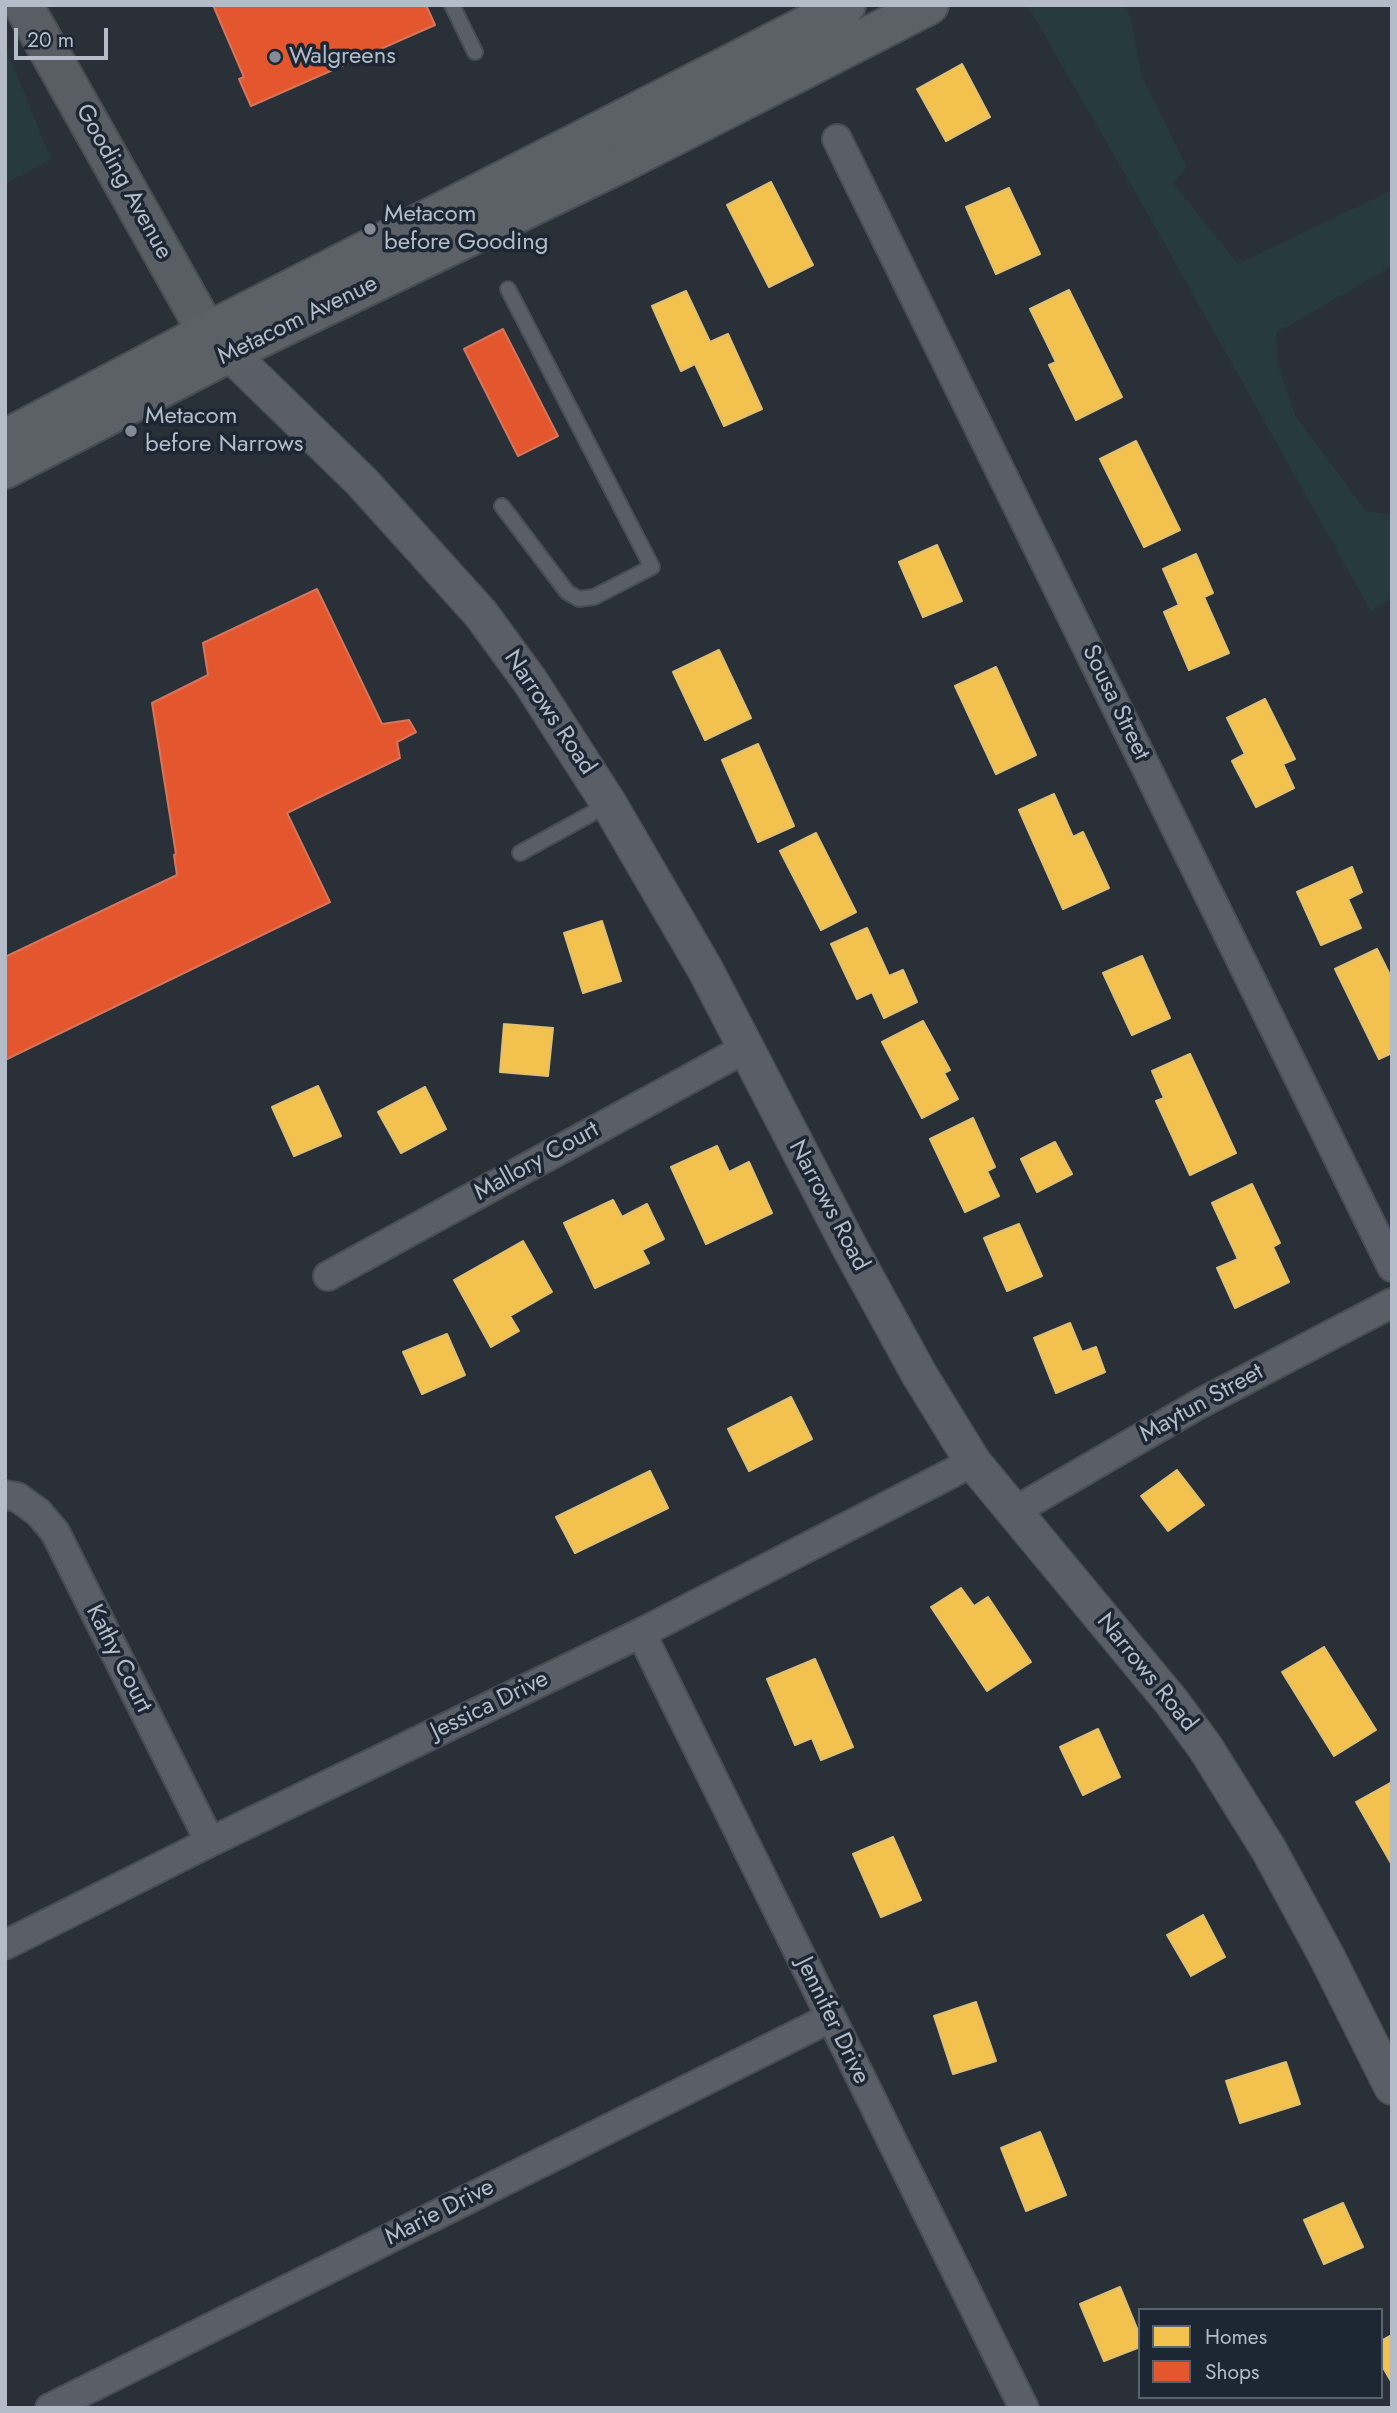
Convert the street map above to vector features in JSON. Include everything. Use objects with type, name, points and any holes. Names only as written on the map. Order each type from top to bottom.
[{"type":"main road","name":"Gooding Avenue","points":[[23,5],[218,342]]},
{"type":"main road","name":"Metacom Avenue","points":[[17,448],[846,5]]},
{"type":"main road","name":"Metacom Avenue","points":[[218,342],[621,163],[929,5]]},
{"type":"street","name":"Sousa Street","points":[[838,139],[1392,1267]]},
{"type":"street","name":"Narrows Road","points":[[218,342],[362,482],[481,614],[530,681],[610,804],[705,969],[850,1248],[919,1374],[973,1462],[1171,1701],[1205,1747],[1269,1850],[1392,2087]]},
{"type":"street","name":"Mallory Court","points":[[328,1276],[746,1048]]},
{"type":"street","name":"Maytun Street","points":[[1015,1511],[1199,1404],[1392,1303]]},
{"type":"street","name":"Jessica Drive","points":[[5,1945],[210,1842],[641,1633],[973,1462]]},
{"type":"street","name":"Kathy Court","points":[[5,1495],[17,1497],[38,1512],[55,1532],[210,1842]]},
{"type":"street","name":"Jennifer Drive","points":[[641,1633],[1021,2407]]},
{"type":"street","name":"Marie Drive","points":[[50,2408],[830,2018]]},
{"type":"lane","points":[[452,5],[475,52]]},
{"type":"lane","points":[[502,506],[567,592],[579,599],[594,597],[652,567],[508,289]]},
{"type":"lane","points":[[520,853],[610,804]]},
{"type":"green space","points":[[1027,5],[1123,5],[1130,15],[1141,75],[1187,168],[1173,183],[1238,264],[1392,190],[1392,266],[1276,333],[1277,363],[1296,417],[1366,511],[1392,515],[1392,598],[1371,611],[1144,207]]},
{"type":"green space","points":[[5,46],[51,159],[5,184]]},
{"type":"building: Homes","points":[[962,64],[990,117],[946,141],[917,89]]},
{"type":"building: Homes","points":[[771,182],[813,265],[769,287],[727,205]]},
{"type":"building: Homes","points":[[1009,188],[1040,254],[996,274],[966,207]]},
{"type":"building: Homes","points":[[1069,290],[1122,397],[1076,420],[1049,365],[1056,362],[1030,309]]},
{"type":"building: Homes","points":[[686,291],[710,342],[728,334],[762,409],[724,426],[695,364],[681,371],[652,306]]},
{"type":"building: Homes","points":[[1136,441],[1180,530],[1144,547],[1100,459]]},
{"type":"building: Homes","points":[[937,545],[962,601],[923,617],[899,562]]},
{"type":"building: Homes","points":[[1196,554],[1213,593],[1204,597],[1229,653],[1189,670],[1164,612],[1179,605],[1163,569]]},
{"type":"building: Homes","points":[[719,650],[751,718],[705,740],[673,672]]},
{"type":"building: Homes","points":[[996,667],[1036,755],[996,774],[955,686]]},
{"type":"building: Homes","points":[[1265,699],[1295,759],[1283,764],[1294,788],[1256,807],[1232,761],[1245,754],[1227,718]]},
{"type":"building: Homes","points":[[758,744],[794,826],[758,842],[722,760]]},
{"type":"building: Homes","points":[[1054,794],[1073,837],[1083,832],[1109,888],[1063,909],[1019,810]]},
{"type":"building: Homes","points":[[816,833],[856,912],[821,930],[780,851]]},
{"type":"building: Homes","points":[[1352,867],[1362,892],[1348,899],[1361,928],[1321,945],[1297,892]]},
{"type":"building: Homes","points":[[602,921],[621,981],[583,993],[564,933]]},
{"type":"building: Homes","points":[[867,928],[889,976],[903,970],[917,1002],[884,1018],[872,992],[857,999],[831,944]]},
{"type":"building: Homes","points":[[1377,949],[1392,979],[1392,1053],[1379,1059],[1335,969]]},
{"type":"building: Homes","points":[[1142,956],[1170,1018],[1132,1035],[1103,973]]},
{"type":"building: Homes","points":[[923,1021],[950,1070],[944,1073],[958,1099],[922,1118],[882,1042]]},
{"type":"building: Homes","points":[[504,1024],[553,1028],[548,1076],[500,1072]]},
{"type":"building: Homes","points":[[1190,1054],[1236,1153],[1190,1175],[1156,1101],[1164,1098],[1152,1071]]},
{"type":"building: Homes","points":[[318,1086],[341,1136],[294,1156],[272,1107]]},
{"type":"building: Homes","points":[[425,1087],[446,1129],[401,1153],[378,1112]]},
{"type":"building: Homes","points":[[973,1118],[995,1167],[987,1171],[999,1196],[965,1212],[930,1139]]},
{"type":"building: Homes","points":[[1055,1142],[1072,1174],[1037,1192],[1021,1159]]},
{"type":"building: Homes","points":[[717,1146],[729,1172],[749,1162],[772,1213],[706,1244],[671,1167]]},
{"type":"building: Homes","points":[[1252,1184],[1280,1243],[1273,1247],[1289,1282],[1235,1308],[1217,1268],[1238,1259],[1212,1203]]},
{"type":"building: Homes","points":[[613,1200],[622,1217],[647,1204],[664,1239],[642,1250],[649,1263],[595,1288],[564,1223]]},
{"type":"building: Homes","points":[[1019,1224],[1042,1276],[1007,1291],[984,1238]]},
{"type":"building: Homes","points":[[523,1241],[552,1292],[510,1316],[519,1331],[491,1347],[454,1280]]},
{"type":"building: Homes","points":[[1070,1323],[1082,1352],[1096,1347],[1105,1372],[1056,1393],[1034,1338]]},
{"type":"building: Homes","points":[[447,1334],[465,1375],[422,1394],[403,1352]]},
{"type":"building: Homes","points":[[791,1397],[812,1439],[749,1471],[728,1429]]},
{"type":"building: Homes","points":[[1177,1470],[1204,1505],[1168,1531],[1141,1496]]},
{"type":"building: Homes","points":[[650,1471],[668,1508],[575,1553],[556,1517]]},
{"type":"building: Homes","points":[[961,1588],[974,1606],[988,1597],[1031,1662],[987,1691],[931,1607]]},
{"type":"building: Homes","points":[[1324,1647],[1376,1730],[1334,1756],[1282,1672]]},
{"type":"building: Homes","points":[[815,1659],[853,1747],[821,1760],[812,1738],[795,1745],[767,1679]]},
{"type":"building: Homes","points":[[1098,1729],[1120,1777],[1083,1795],[1060,1747]]},
{"type":"building: Homes","points":[[1392,1782],[1392,1865],[1356,1802]]},
{"type":"building: Homes","points":[[893,1837],[921,1900],[881,1917],[853,1854]]},
{"type":"building: Homes","points":[[1203,1915],[1225,1957],[1191,1976],[1167,1935]]},
{"type":"building: Homes","points":[[976,2002],[996,2061],[953,2074],[934,2016]]},
{"type":"building: Homes","points":[[1286,2062],[1300,2104],[1240,2123],[1226,2081]]},
{"type":"building: Homes","points":[[1040,2132],[1066,2195],[1026,2211],[1001,2148]]},
{"type":"building: Homes","points":[[1343,2203],[1363,2247],[1324,2264],[1304,2220]]},
{"type":"building: Homes","points":[[1120,2287],[1138,2331],[1138,2348],[1104,2361],[1080,2304]]},
{"type":"building: Homes","points":[[1392,2335],[1392,2383],[1383,2367],[1383,2340]]},
{"type":"building: Shops","points":[[213,5],[426,5],[435,25],[251,106],[239,79],[244,77]]},
{"type":"building: Shops","points":[[503,329],[558,436],[518,456],[464,349]]},
{"type":"building: Shops","points":[[317,589],[382,724],[409,720],[416,732],[397,742],[400,758],[287,813],[330,902],[5,1060],[5,957],[177,875],[152,703],[208,675],[203,643]]},
{"type":"place","name":"Walgreens","points":[[275,57]]},
{"type":"place","name":"Metacom before Gooding","points":[[370,229]]},
{"type":"place","name":"Metacom before Narrows","points":[[131,431]]}]
